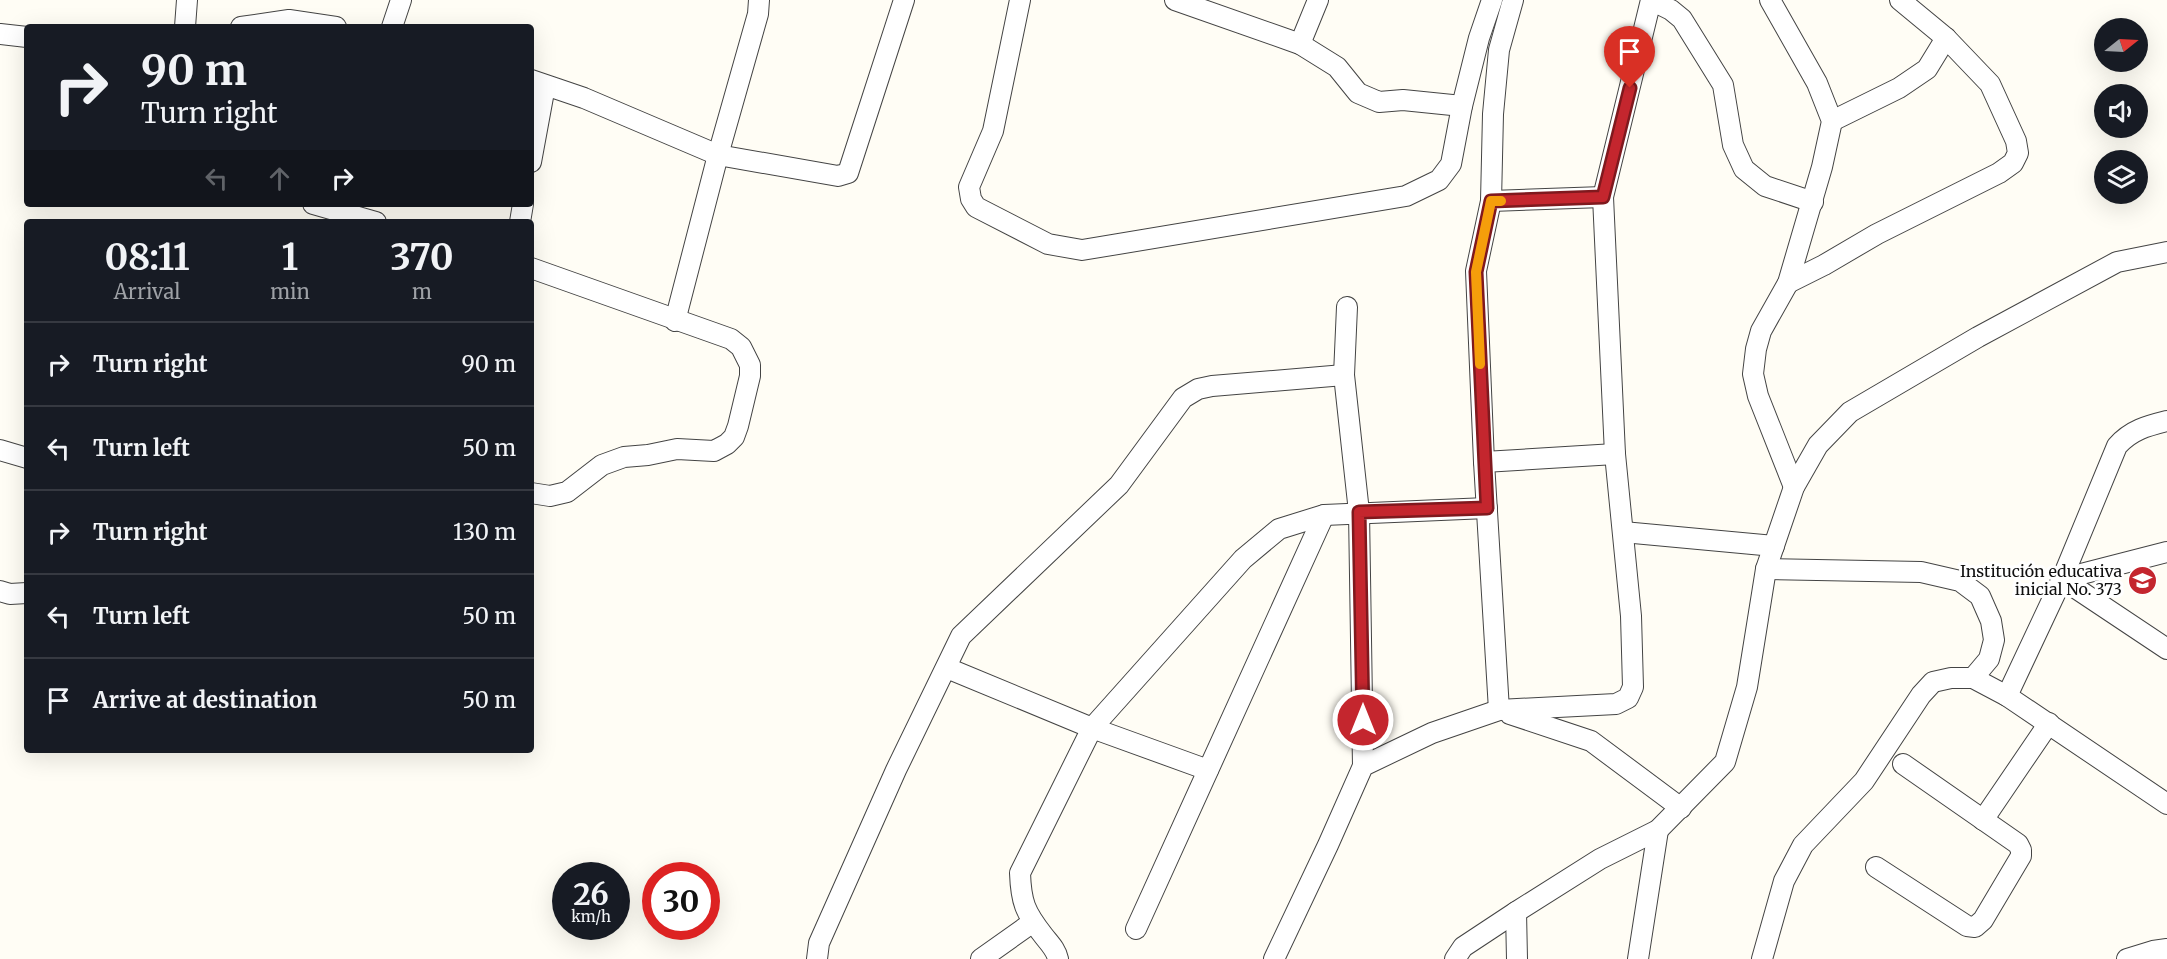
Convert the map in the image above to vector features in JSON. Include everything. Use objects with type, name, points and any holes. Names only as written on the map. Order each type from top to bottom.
[{"type":"street","points":[[185,24],[187,0]]},
{"type":"street","points":[[393,24],[401,0]]},
{"type":"street","points":[[675,321],[718,155],[758,14],[759,0]]},
{"type":"street","points":[[534,128],[538,83],[584,98],[718,155],[838,176],[848,172],[904,0]]},
{"type":"street","points":[[1020,0],[993,131],[969,187],[971,200],[976,207],[1048,244],[1082,250],[1406,196],[1439,180],[1451,164],[1462,106],[1479,38],[1492,0]]},
{"type":"street","points":[[1178,0],[1300,44],[1337,68],[1358,93],[1379,102],[1403,100],[1462,106]]},
{"type":"street","points":[[1300,44],[1318,0]]},
{"type":"street","points":[[1499,710],[1484,462],[1476,272],[1491,201],[1493,114],[1499,50],[1513,0]]},
{"type":"street","points":[[1363,766],[1432,733],[1499,710],[1616,704],[1628,699],[1633,687],[1631,616],[1615,454],[1603,197],[1651,0],[1671,10],[1682,19],[1724,85],[1734,145],[1744,169],[1765,186],[1813,202]]},
{"type":"street","points":[[1770,0],[1817,82],[1832,121],[1813,202],[1788,283],[1761,331],[1755,349],[1753,374],[1758,396],[1794,487]]},
{"type":"street","points":[[1788,283],[1824,266],[1876,234],[1999,173],[2013,163],[2018,153],[2016,141],[1990,84],[1946,38],[1900,0]]},
{"type":"street","points":[[262,24],[289,20],[316,24]]},
{"type":"street","points":[[0,34],[24,37]]},
{"type":"street","points":[[1832,121],[1899,88],[1926,69],[1946,38]]},
{"type":"street","points":[[1491,201],[1603,197]]},
{"type":"street","points":[[324,207],[366,219]]},
{"type":"street","points":[[1455,959],[1463,947],[1516,912],[1600,859],[1658,830],[1725,762],[1747,687],[1766,569],[1794,487],[1818,445],[1850,412],[1978,337],[2117,262],[2167,252]]},
{"type":"street","points":[[534,269],[731,339],[741,347],[750,365],[750,376],[734,437],[727,444],[714,451],[677,449],[624,457],[602,465],[567,492],[550,496],[534,493]]},
{"type":"street","points":[[1274,959],[1363,766],[1359,512],[1344,375],[1347,307]]},
{"type":"street","points":[[817,959],[819,943],[873,821],[961,636],[1119,485],[1183,398],[1198,389],[1212,386],[1344,375]]},
{"type":"street","points":[[2007,696],[2062,579],[2117,446],[2126,436],[2139,428],[2167,421]]},
{"type":"street","points":[[0,450],[24,457]]},
{"type":"street","points":[[1484,462],[1615,454]]},
{"type":"street","points":[[1058,959],[1056,952],[1033,922],[1021,896],[1020,873],[1092,728],[1243,559],[1279,529],[1324,515],[1487,508]]},
{"type":"street","points":[[1137,930],[1324,515]]},
{"type":"street","points":[[1623,532],[1774,546]]},
{"type":"street","points":[[2062,579],[2167,552]]},
{"type":"street","points":[[1766,569],[1921,572],[1960,581],[1980,596],[1991,621],[1994,640],[1989,659],[1972,678]]},
{"type":"street","points":[[2062,579],[2167,649]]},
{"type":"street","points":[[0,591],[10,594],[24,593]]},
{"type":"street","points":[[947,668],[1092,728],[1208,770]]},
{"type":"street","points":[[1762,959],[1784,881],[1803,845],[1864,782],[1921,695],[1933,682],[1952,678],[1972,678],[2007,696],[2167,804]]},
{"type":"street","points":[[1499,710],[1591,741],[1681,808]]},
{"type":"street","points":[[1983,820],[2049,723]]},
{"type":"street","points":[[1876,867],[1967,926],[1975,927],[1983,920],[2021,856],[2018,844],[1904,764]]},
{"type":"street","points":[[1638,959],[1658,830]]},
{"type":"street","points":[[1516,912],[1516,959]]},
{"type":"street","points":[[981,959],[1033,922]]},
{"type":"street","points":[[2127,959],[2167,949]]},
{"type":"slow traffic","points":[[1480,364],[1476,272],[1491,201],[1501,201]]},
{"type":"place","name":"Institución educativa inicial No. 373","points":[[2143,580]]},
{"type":"route","points":[[1363,720],[1359,512],[1487,508],[1476,272],[1491,201],[1603,197],[1630,88]]}]
